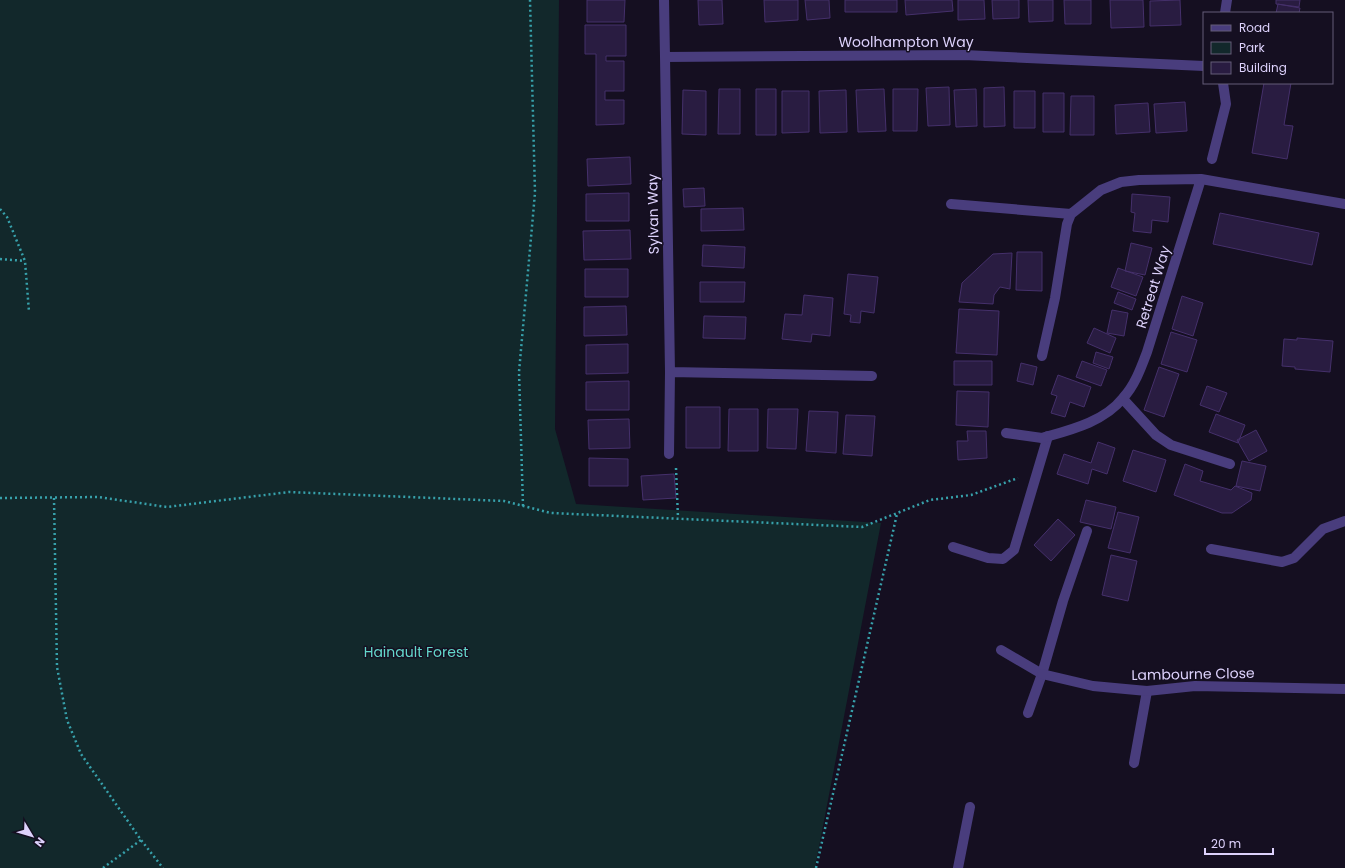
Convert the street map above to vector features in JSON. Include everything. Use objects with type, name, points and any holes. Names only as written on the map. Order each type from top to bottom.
[{"type":"street","points":[[664,0],[665,57]]},
{"type":"street","points":[[1225,12],[1227,0]]},
{"type":"street","name":"Woolhampton Way","points":[[665,57],[964,55],[1203,66]]},
{"type":"street","name":"Sylvan Way","points":[[665,57],[670,372],[669,454]]},
{"type":"street","points":[[1212,159],[1226,104],[1223,84]]},
{"type":"street","points":[[1042,356],[1055,298],[1067,224],[1071,214],[1101,190],[1121,182],[1201,179],[1345,204]]},
{"type":"street","name":"Retreat Way","points":[[1045,437],[1065,432],[1106,414],[1123,399],[1136,378],[1147,352],[1201,179]]},
{"type":"street","points":[[951,204],[1071,214]]},
{"type":"street","points":[[670,372],[872,376]]},
{"type":"street","points":[[1123,399],[1156,436],[1172,445],[1230,464]]},
{"type":"street","points":[[953,547],[988,558],[1003,559],[1014,550],[1045,437],[1006,433]]},
{"type":"street","points":[[1211,549],[1282,562],[1294,558],[1323,529],[1345,521]]},
{"type":"street","points":[[1028,713],[1042,674],[1063,601],[1087,532]]},
{"type":"street","name":"Lambourne Close","points":[[1001,650],[1042,674],[1093,686],[1147,691],[1195,686],[1345,689]]},
{"type":"street","points":[[1134,763],[1147,691]]},
{"type":"street","points":[[958,868],[970,807]]},
{"type":"path","points":[[523,506],[519,372],[534,193],[530,0]]},
{"type":"path","points":[[0,208],[7,216],[25,261],[29,312]]},
{"type":"path","points":[[0,259],[25,261]]},
{"type":"path","points":[[669,454],[675,457],[678,518]]},
{"type":"path","points":[[0,498],[98,497],[167,506],[289,492],[504,500],[551,513],[862,527],[930,500],[971,495],[1021,478]]},
{"type":"path","points":[[54,498],[57,667],[67,720],[82,754],[141,840],[163,868]]},
{"type":"path","points":[[816,868],[897,513]]},
{"type":"path","points":[[102,868],[141,840]]},
{"type":"green space","name":"Hainault Forest","points":[[0,0],[559,0],[555,429],[576,504],[881,523],[815,868],[0,868]]},
{"type":"building","points":[[587,0],[625,0],[624,22],[587,22]]},
{"type":"building","points":[[698,0],[722,0],[723,24],[699,25]]},
{"type":"building","points":[[764,0],[798,0],[798,20],[765,22]]},
{"type":"building","points":[[805,0],[829,0],[830,18],[807,20]]},
{"type":"building","points":[[845,0],[897,0],[897,12],[845,12]]},
{"type":"building","points":[[905,0],[952,0],[953,11],[906,15]]},
{"type":"building","points":[[958,0],[984,0],[985,19],[958,20]]},
{"type":"building","points":[[992,0],[1019,0],[1019,18],[993,19]]},
{"type":"building","points":[[1028,0],[1053,0],[1053,21],[1029,22]]},
{"type":"building","points":[[1064,0],[1091,0],[1091,24],[1065,24]]},
{"type":"building","points":[[1110,0],[1143,0],[1144,27],[1111,28]]},
{"type":"building","points":[[1180,0],[1181,25],[1150,26],[1150,1]]},
{"type":"building","points":[[1276,0],[1300,0],[1299,7],[1276,4]]},
{"type":"building","points":[[1278,4],[1300,8],[1299,12],[1276,12]]},
{"type":"building","points":[[585,25],[626,25],[626,56],[606,56],[606,61],[624,61],[624,91],[605,91],[605,100],[624,100],[624,124],[596,125],[596,54],[585,54]]},
{"type":"building","points":[[1264,84],[1291,84],[1284,125],[1293,126],[1287,159],[1252,153]]},
{"type":"building","points":[[949,87],[950,125],[928,126],[926,88]]},
{"type":"building","points":[[1004,87],[1005,126],[984,127],[984,88]]},
{"type":"building","points":[[719,89],[740,89],[740,134],[718,134]]},
{"type":"building","points":[[756,89],[776,89],[776,135],[756,135]]},
{"type":"building","points":[[884,89],[886,131],[858,132],[856,90]]},
{"type":"building","points":[[893,89],[918,89],[917,131],[893,131]]},
{"type":"building","points":[[976,89],[977,126],[956,127],[954,90]]},
{"type":"building","points":[[683,90],[706,91],[706,135],[682,134]]},
{"type":"building","points":[[846,90],[847,132],[820,133],[819,91]]},
{"type":"building","points":[[782,91],[809,91],[809,132],[782,133]]},
{"type":"building","points":[[1014,91],[1035,91],[1035,128],[1014,128]]},
{"type":"building","points":[[1043,93],[1064,93],[1064,132],[1043,132]]},
{"type":"building","points":[[1071,96],[1094,96],[1094,135],[1070,135]]},
{"type":"building","points":[[1185,102],[1187,131],[1156,133],[1154,104]]},
{"type":"building","points":[[1148,103],[1150,132],[1116,134],[1115,105]]},
{"type":"building","points":[[630,157],[631,184],[588,186],[587,159]]},
{"type":"building","points":[[704,188],[705,206],[684,207],[683,189]]},
{"type":"building","points":[[629,193],[629,221],[586,221],[586,194]]},
{"type":"building","points":[[1132,194],[1170,197],[1168,222],[1152,220],[1151,233],[1133,231],[1135,213],[1131,212]]},
{"type":"building","points":[[743,208],[744,230],[701,231],[701,209]]},
{"type":"building","points":[[1220,213],[1319,233],[1312,265],[1213,244]]},
{"type":"building","points":[[630,230],[631,259],[584,260],[583,231]]},
{"type":"building","points":[[1131,243],[1152,248],[1145,275],[1125,271]]},
{"type":"building","points":[[703,245],[745,247],[744,268],[702,266]]},
{"type":"building","points":[[1017,252],[1042,252],[1042,291],[1016,290]]},
{"type":"building","points":[[1012,253],[1010,289],[1000,287],[994,295],[993,304],[959,302],[962,283],[993,254]]},
{"type":"building","points":[[1118,268],[1143,277],[1136,296],[1111,287]]},
{"type":"building","points":[[585,269],[628,269],[628,297],[585,297]]},
{"type":"building","points":[[848,274],[878,277],[874,313],[861,311],[860,323],[850,322],[851,315],[844,314]]},
{"type":"building","points":[[700,282],[745,282],[744,302],[700,302]]},
{"type":"building","points":[[1118,292],[1136,299],[1132,310],[1114,303]]},
{"type":"building","points":[[804,295],[833,298],[830,336],[812,334],[811,342],[782,339],[785,314],[802,315]]},
{"type":"building","points":[[1182,296],[1203,303],[1193,336],[1172,329]]},
{"type":"building","points":[[626,306],[627,335],[584,336],[584,307]]},
{"type":"building","points":[[959,309],[999,311],[997,355],[956,353]]},
{"type":"building","points":[[1112,310],[1128,313],[1124,336],[1107,333]]},
{"type":"building","points":[[704,316],[746,317],[745,339],[703,338]]},
{"type":"building","points":[[1094,328],[1116,338],[1110,353],[1087,343]]},
{"type":"building","points":[[1171,332],[1197,340],[1187,372],[1161,364]]},
{"type":"building","points":[[1297,338],[1333,341],[1330,372],[1295,369],[1295,367],[1282,366],[1284,339],[1297,340]]},
{"type":"building","points":[[628,344],[628,373],[586,374],[586,345]]},
{"type":"building","points":[[1096,352],[1113,357],[1109,369],[1093,363]]},
{"type":"building","points":[[954,361],[992,361],[992,385],[954,385]]},
{"type":"building","points":[[1082,361],[1107,370],[1101,386],[1076,377]]},
{"type":"building","points":[[1021,363],[1037,367],[1033,385],[1017,381]]},
{"type":"building","points":[[1159,367],[1179,374],[1164,417],[1144,410]]},
{"type":"building","points":[[1058,375],[1091,387],[1084,407],[1070,402],[1065,417],[1051,413],[1057,396],[1051,394]]},
{"type":"building","points":[[629,381],[629,410],[586,410],[586,382]]},
{"type":"building","points":[[1207,386],[1227,393],[1219,412],[1200,405]]},
{"type":"building","points":[[957,391],[989,392],[988,427],[956,425]]},
{"type":"building","points":[[686,407],[720,407],[720,448],[686,448]]},
{"type":"building","points":[[729,409],[758,409],[758,451],[728,451]]},
{"type":"building","points":[[768,409],[798,409],[796,449],[767,448]]},
{"type":"building","points":[[809,411],[838,412],[836,453],[806,451]]},
{"type":"building","points":[[1216,414],[1245,425],[1238,443],[1209,432]]},
{"type":"building","points":[[846,415],[875,416],[872,456],[843,454]]},
{"type":"building","points":[[629,419],[630,448],[589,449],[588,420]]},
{"type":"building","points":[[1256,430],[1267,451],[1249,461],[1237,440]]},
{"type":"building","points":[[967,431],[986,431],[987,458],[958,460],[957,441],[968,441]]},
{"type":"building","points":[[1098,442],[1115,448],[1107,474],[1092,469],[1088,484],[1057,474],[1064,454],[1091,463]]},
{"type":"building","points":[[1133,450],[1166,460],[1156,492],[1123,481]]},
{"type":"building","points":[[589,458],[628,459],[628,486],[589,486]]},
{"type":"building","points":[[1242,461],[1266,466],[1260,491],[1236,486]]},
{"type":"building","points":[[1185,464],[1203,471],[1200,481],[1231,490],[1235,486],[1252,493],[1251,500],[1232,513],[1222,513],[1174,495]]},
{"type":"building","points":[[674,474],[676,498],[643,500],[641,476]]},
{"type":"building","points":[[1086,500],[1116,507],[1111,529],[1080,522]]},
{"type":"building","points":[[1118,512],[1139,517],[1130,553],[1108,548]]},
{"type":"building","points":[[1058,519],[1075,535],[1051,561],[1034,545]]},
{"type":"building","points":[[1111,555],[1137,561],[1128,601],[1102,595]]}]
